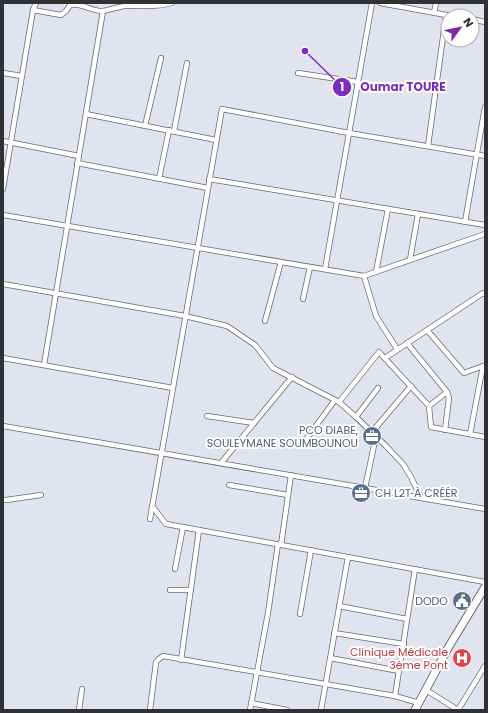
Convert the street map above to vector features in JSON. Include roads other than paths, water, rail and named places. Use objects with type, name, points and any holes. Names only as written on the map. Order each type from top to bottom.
[{"type":"main road","points":[[415,710],[448,648],[485,587]]},
{"type":"street","points":[[3,189],[33,10],[36,3]]},
{"type":"street","points":[[33,10],[61,15],[66,11],[67,5],[76,3],[103,11],[110,8],[125,6],[161,6],[172,3]]},
{"type":"street","points":[[325,269],[372,3]]},
{"type":"street","points":[[380,3],[440,14]]},
{"type":"street","points":[[434,13],[436,3]]},
{"type":"street","points":[[44,366],[103,11]]},
{"type":"street","points":[[428,146],[441,48]]},
{"type":"street","points":[[145,126],[161,58]]},
{"type":"street","points":[[159,179],[187,63]]},
{"type":"street","points":[[3,73],[22,76]]},
{"type":"street","points":[[298,73],[358,82]]},
{"type":"street","points":[[466,222],[485,107]]},
{"type":"street","points":[[150,519],[222,109],[349,133],[485,156]]},
{"type":"street","points":[[86,114],[216,140]]},
{"type":"street","points":[[3,141],[78,156]]},
{"type":"street","points":[[77,163],[208,188]]},
{"type":"street","points":[[210,179],[485,225]]},
{"type":"street","points":[[376,272],[388,209]]},
{"type":"street","points":[[410,260],[418,214]]},
{"type":"street","points":[[3,215],[364,276],[485,234]]},
{"type":"street","points":[[265,321],[281,262]]},
{"type":"street","points":[[303,299],[310,267]]},
{"type":"street","points":[[364,276],[376,316],[397,350]]},
{"type":"street","points":[[3,284],[186,316],[228,326],[255,345],[273,368],[337,401],[356,417],[402,464],[421,498]]},
{"type":"street","points":[[385,358],[484,293],[485,294]]},
{"type":"street","points":[[427,330],[464,373],[484,366]]},
{"type":"street","points":[[406,343],[448,392],[449,398],[445,430]]},
{"type":"street","points":[[304,442],[379,352],[429,406],[431,427],[485,437]]},
{"type":"street","points":[[3,358],[173,388]]},
{"type":"street","points":[[470,434],[484,366]]},
{"type":"street","points":[[220,463],[292,377]]},
{"type":"street","points":[[365,488],[374,434],[411,386]]},
{"type":"street","points":[[356,417],[378,388]]},
{"type":"street","points":[[429,406],[448,392]]},
{"type":"street","points":[[206,416],[254,423]]},
{"type":"street","points":[[3,426],[485,509]]},
{"type":"street","points":[[250,710],[291,475]]},
{"type":"street","points":[[229,484],[288,495]]},
{"type":"street","points":[[3,500],[41,495]]},
{"type":"street","points":[[152,506],[166,524],[485,582]]},
{"type":"street","points":[[175,569],[183,527]]},
{"type":"street","points":[[182,660],[199,530]]},
{"type":"street","points":[[300,614],[311,550]]},
{"type":"street","points":[[321,710],[348,557]]},
{"type":"street","points":[[395,696],[415,569]]},
{"type":"street","points":[[170,590],[191,590]]},
{"type":"street","points":[[339,606],[407,619]]},
{"type":"street","points":[[334,633],[404,644]]},
{"type":"street","points":[[150,710],[156,662],[163,656],[395,696],[419,703]]},
{"type":"street","points":[[330,658],[399,671]]},
{"type":"street","points":[[426,690],[458,710],[485,666]]},
{"type":"street","points":[[78,710],[82,689]]},
{"type":"street","points":[[251,703],[286,710]]},
{"type":"place","name":"Oumar TOURE","points":[[305,51]]},
{"type":"place","name":"PCO DIABE, SOULEYMANE SOUMBOUNOU","points":[[372,436]]},
{"type":"place","name":"CH L2T À CRÉÉR","points":[[361,493]]},
{"type":"place","name":"DODO","points":[[462,601]]},
{"type":"place","name":"Clinique Médicale 3éme Pont","points":[[462,658]]}]
